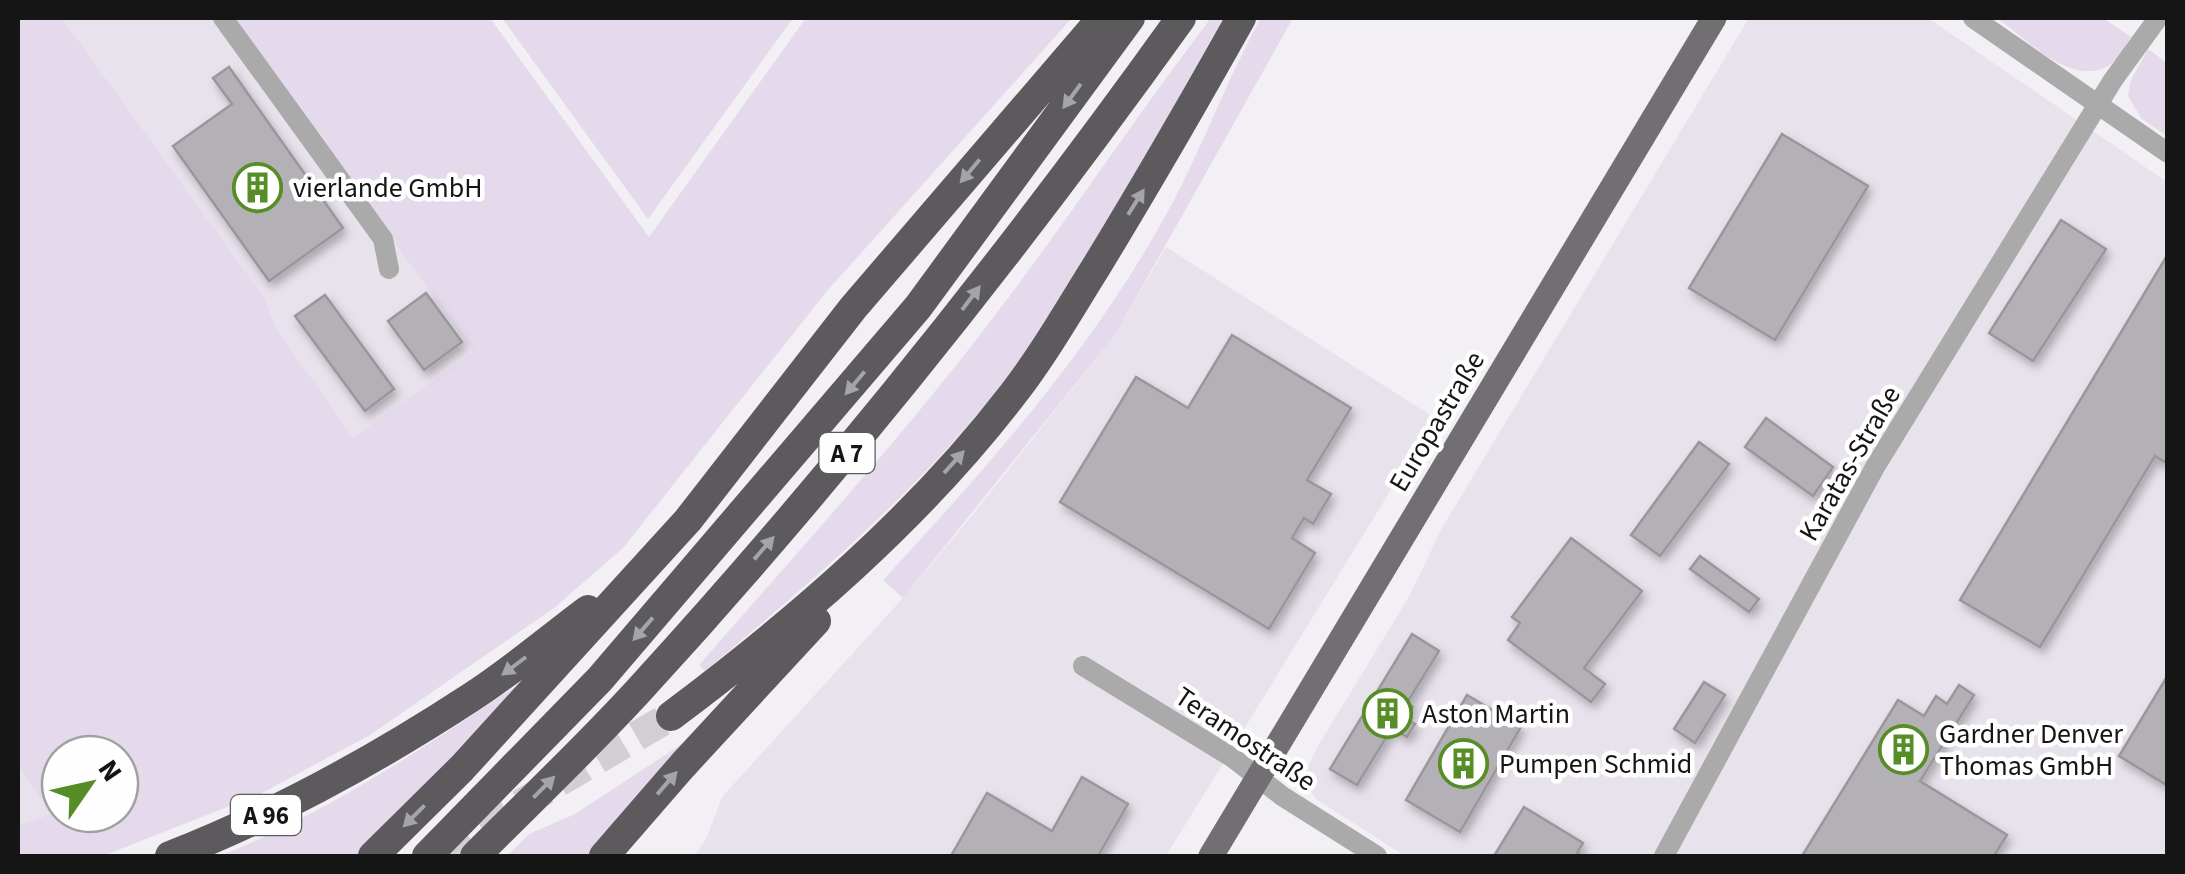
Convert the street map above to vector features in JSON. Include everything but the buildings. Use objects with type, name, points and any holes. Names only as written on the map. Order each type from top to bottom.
[{"type":"highway","points":[[373,856],[462,768],[648,565],[876,280],[1102,18]]},
{"type":"highway","name":"A 7","points":[[426,856],[600,679],[906,322],[1130,18]]},
{"type":"highway","name":"A 7","points":[[475,856],[638,691],[831,472],[958,316],[1181,18]]},
{"type":"highway","points":[[604,856],[1013,395],[1164,156],[1241,18]]},
{"type":"highway","points":[[672,716],[756,652],[887,533]]},
{"type":"highway","name":"A 96","points":[[170,856],[251,822],[358,766],[473,696],[648,565]]},
{"type":"main road","name":"Europastraße","points":[[1211,856],[1714,18]]},
{"type":"street","points":[[223,18],[383,239],[388,268]]},
{"type":"street","points":[[1972,18],[2168,154]]},
{"type":"street","name":"Karatas-Straße","points":[[1664,856],[1876,467],[2098,105],[2158,18]]},
{"type":"street","name":"Teramostraße","points":[[1083,666],[1233,758],[1377,856]]},
{"type":"shaded area","points":[[18,18],[62,18],[264,297],[276,328],[353,438],[473,352],[234,18],[490,18],[649,237],[806,18],[1072,18],[827,291],[623,548],[554,608],[370,735],[260,794],[103,856],[18,856],[18,825],[40,818],[40,834],[140,834],[140,734],[40,734],[40,797],[18,765]]},
{"type":"shaded area","points":[[62,18],[234,18],[473,352],[353,439],[276,328],[264,297]]},
{"type":"shaded area","points":[[502,18],[793,18],[648,219]]},
{"type":"shaded area","points":[[1211,18],[1223,18],[1083,266],[1020,360],[953,442],[886,511],[705,671],[699,665],[854,488],[966,352]]},
{"type":"shaded area","points":[[1261,18],[1293,18],[1115,335],[903,598],[883,580],[1031,412],[1129,277],[1172,203]]},
{"type":"shaded area","points":[[1749,18],[1928,18],[2167,182],[2167,856],[1405,856],[1316,799],[1310,790],[1306,772],[1318,746],[1410,595],[1442,528]]},
{"type":"shaded area","points":[[1997,18],[2103,18],[2131,37],[2106,67],[2078,70],[2048,57]]},
{"type":"shaded area","points":[[2148,49],[2167,63],[2167,136],[2141,118],[2128,96],[2131,80]]},
{"type":"shaded area","points":[[1166,247],[1435,418],[1166,856],[695,856],[707,837],[722,797],[903,598],[974,513],[1115,335]]},
{"type":"shaded area","points":[[537,672],[356,856],[220,856],[344,795]]},
{"type":"shaded area","points":[[685,742],[589,856],[507,856],[529,834],[575,814]]},
{"type":"shaded area","points":[[18,765],[40,796],[40,818],[18,825]]},
{"type":"tunnel","points":[[440,846],[495,819],[671,716]]},
{"type":"place","name":"vierlande GmbH","points":[[258,187]]},
{"type":"place","name":"Aston Martin","points":[[1387,713]]},
{"type":"place","name":"Gardner Denver Thomas GmbH","points":[[1904,749]]},
{"type":"place","name":"Pumpen Schmid","points":[[1464,763]]}]
